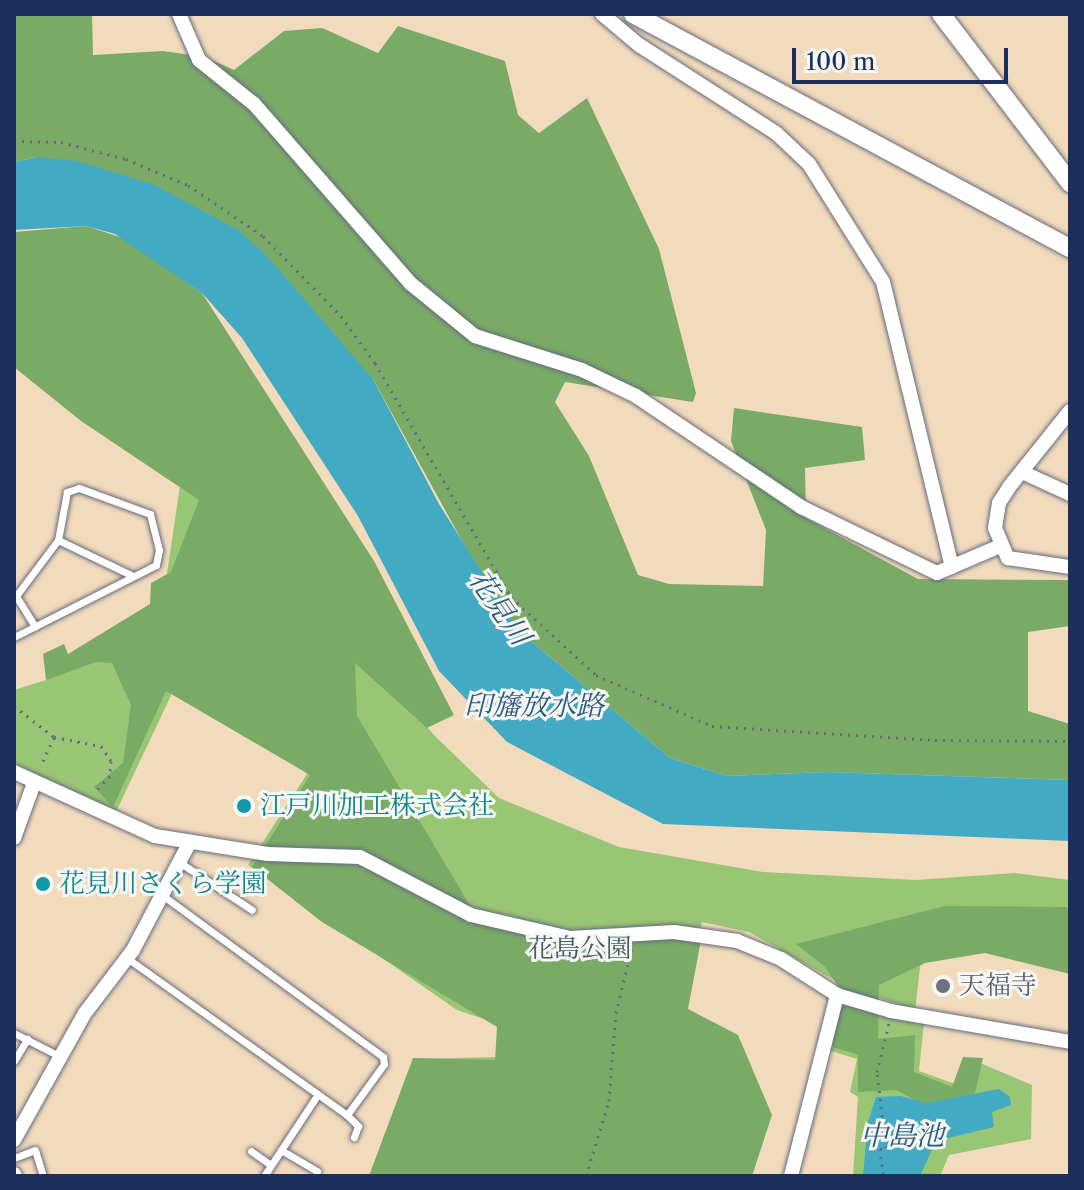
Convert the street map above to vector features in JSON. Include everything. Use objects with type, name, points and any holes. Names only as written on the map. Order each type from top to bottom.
[{"type":"street","points":[[179,14],[199,60],[254,104],[410,283],[475,336],[582,370],[636,396],[801,507],[937,573],[1000,546]]},
{"type":"street","points":[[602,14],[639,45],[776,133],[809,164],[883,282],[952,567]]},
{"type":"street","points":[[633,14],[1070,248]]},
{"type":"street","points":[[941,14],[1070,183]]},
{"type":"street","points":[[1070,411],[1022,472],[995,516],[1000,546],[1008,558],[1070,567]]},
{"type":"street","points":[[1022,472],[1070,494]]},
{"type":"street","points":[[14,772],[155,836],[268,854],[360,857],[471,915],[570,938],[687,933],[737,941],[781,959],[837,995],[891,1011],[1070,1042]]},
{"type":"street","points":[[14,838],[34,783]]},
{"type":"street","points":[[14,1140],[59,1056],[127,958],[190,842]]},
{"type":"street","points":[[791,1176],[837,995]]},
{"type":"lane","points":[[14,637],[156,565],[159,550],[150,514],[79,488],[67,492],[58,540],[16,596],[35,626]]},
{"type":"lane","points":[[58,540],[133,576]]},
{"type":"lane","points":[[179,862],[252,910]]},
{"type":"lane","points":[[162,895],[383,1057],[384,1064],[347,1115]]},
{"type":"lane","points":[[127,958],[316,1097],[347,1115],[358,1126],[354,1137]]},
{"type":"lane","points":[[14,1033],[59,1056]]},
{"type":"lane","points":[[14,1061],[27,1039]]},
{"type":"lane","points":[[264,1176],[316,1097]]},
{"type":"lane","points":[[14,1158],[35,1150],[43,1176]]},
{"type":"lane","points":[[281,1150],[317,1171]]},
{"type":"lane","points":[[251,1151],[271,1165]]},
{"type":"path","points":[[14,141],[61,142],[126,159],[188,185],[263,236],[341,316],[375,363],[511,597],[596,675],[712,726],[935,740],[1070,741]]},
{"type":"path","points":[[14,706],[54,737],[92,740],[111,761],[105,784],[78,803]]},
{"type":"path","points":[[43,761],[54,737]]},
{"type":"path","points":[[586,1176],[609,1101],[616,1013],[631,935]]},
{"type":"path","points":[[874,1176],[883,1174],[880,1149],[886,1148],[877,1072],[891,1011]]},
{"type":"green space","points":[[14,14],[92,14],[93,55],[163,51],[205,57],[234,70],[284,31],[322,28],[378,53],[398,26],[505,61],[518,115],[539,133],[587,98],[659,249],[696,393],[693,402],[565,382],[555,402],[589,456],[638,575],[669,584],[763,586],[766,530],[731,441],[734,408],[862,427],[865,460],[805,468],[806,518],[918,579],[1070,580],[1070,626],[1028,632],[1028,711],[1070,724],[1070,780],[827,772],[727,776],[670,758],[518,630],[483,579],[373,379],[36,157],[14,162]]},
{"type":"green space","name":"花島公園","points":[[86,226],[123,238],[202,293],[374,561],[454,715],[427,728],[355,663],[357,716],[481,924],[580,949],[648,933],[701,940],[688,1009],[738,1035],[772,1115],[752,1176],[369,1176],[413,1058],[495,1060],[497,1027],[322,922],[252,867],[310,775],[166,691],[113,807],[94,787],[123,763],[131,705],[112,663],[96,662],[46,680],[43,654],[64,644],[68,654],[150,604],[151,583],[171,572],[199,500],[81,421],[14,367],[14,232]]},
{"type":"green space","name":"花島公園","points":[[14,246],[434,735],[499,798],[619,847],[763,872],[916,880],[1015,873],[1070,880],[1070,918],[923,942],[915,1011],[838,982],[749,932],[702,922],[630,1176],[418,1059],[498,1057],[502,1025],[457,1010],[248,865],[309,771],[175,687],[115,814],[14,763],[14,690],[46,680],[162,607],[183,466]]},
{"type":"green space","points":[[945,906],[1066,907],[1070,910],[1070,974],[985,953],[925,963],[879,985],[878,1039],[915,1035],[914,1072],[952,1087],[963,1057],[983,1058],[975,1093],[931,1109],[896,1090],[858,1092],[858,1055],[833,1047],[840,989],[825,967],[796,944]]},
{"type":"green space","points":[[840,1002],[924,1023],[919,1071],[969,1089],[980,1063],[1032,1085],[1031,1139],[949,1155],[940,1176],[853,1176],[858,1097],[850,1092],[857,1059],[828,1050]]},
{"type":"water","name":"印旛放水路","points":[[36,157],[77,161],[155,185],[238,230],[266,255],[373,379],[439,504],[518,630],[670,758],[727,776],[827,772],[1070,780],[1070,841],[663,824],[507,742],[439,671],[358,516],[242,338],[202,293],[115,234],[86,226],[14,230],[14,162]]},
{"type":"water","name":"中島池","points":[[999,1089],[1010,1097],[1011,1105],[992,1112],[994,1127],[936,1141],[920,1176],[863,1176],[868,1122],[876,1097],[901,1096],[926,1103]]},
{"type":"place","name":"江戸川加工株式会社","points":[[244,806]]},
{"type":"place","name":"花見川さくら学園","points":[[43,884]]},
{"type":"place","name":"天福寺","points":[[943,986]]},
{"type":"water label","name":"花見川","points":[[500,607]]}]
